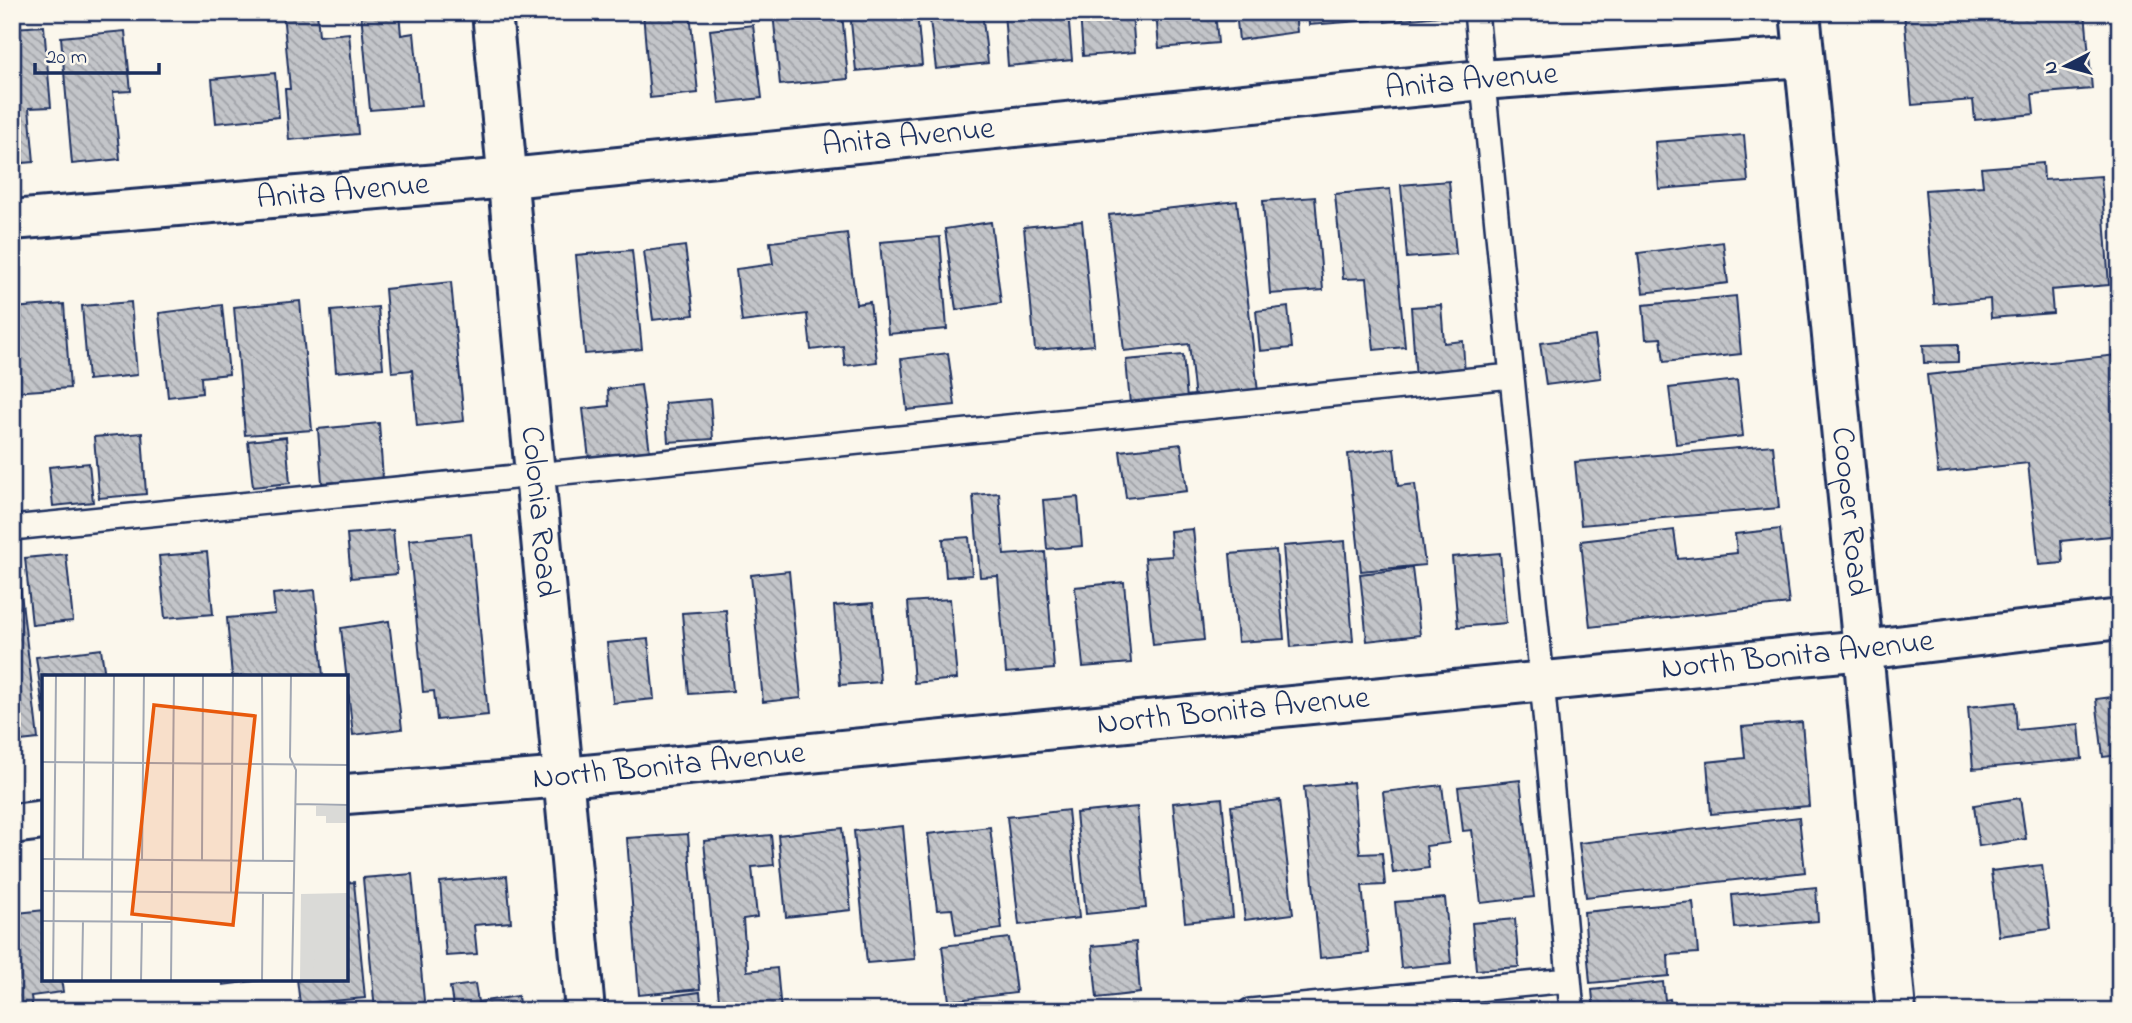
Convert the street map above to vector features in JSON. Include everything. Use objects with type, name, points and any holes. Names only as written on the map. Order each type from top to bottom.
[{"type":"street","name":"Colonia Road","points":[[492,12],[585,1011]]},
{"type":"street","name":"Cooper Road","points":[[1800,12],[1896,1011]]},
{"type":"street","name":"Anita Avenue","points":[[12,220],[509,178],[1482,80],[1804,57]]},
{"type":"street","name":"North Bonita Avenue","points":[[348,794],[565,777],[1863,650],[2120,620]]},
{"type":"street","points":[[12,824],[42,820]]},
{"type":"lane","points":[[1476,12],[1572,1011]]},
{"type":"lane","points":[[12,528],[536,477],[1511,376]]},
{"type":"lane","points":[[1250,1011],[1569,980]]},
{"type":"building","points":[[283,12],[317,12],[319,36],[349,33],[358,134],[289,140],[285,89],[290,89]]},
{"type":"building","points":[[361,12],[399,12],[401,35],[414,33],[421,106],[370,110]]},
{"type":"building","points":[[643,12],[690,12],[698,93],[650,98]]},
{"type":"building","points":[[773,12],[842,12],[848,79],[780,85]]},
{"type":"building","points":[[850,12],[917,12],[922,65],[856,71]]},
{"type":"building","points":[[929,12],[982,12],[988,63],[936,69]]},
{"type":"building","points":[[1004,12],[1068,12],[1072,60],[1008,66]]},
{"type":"building","points":[[1080,12],[1132,12],[1135,52],[1083,56]]},
{"type":"building","points":[[1156,12],[1215,12],[1218,43],[1159,48]]},
{"type":"building","points":[[1236,12],[1295,12],[1297,32],[1239,40]]},
{"type":"building","points":[[1308,12],[1371,12],[1372,20],[1309,25]]},
{"type":"building","points":[[1384,12],[1448,12],[1449,15],[1385,22]]},
{"type":"building","points":[[1904,12],[2085,12],[2092,89],[2032,94],[2034,114],[1975,120],[1973,100],[1912,105]]},
{"type":"building","points":[[753,25],[762,98],[719,103],[710,30]]},
{"type":"building","points":[[44,26],[51,107],[29,108],[34,162],[12,164],[12,28]]},
{"type":"building","points":[[125,31],[131,91],[113,92],[120,159],[72,164],[61,37]]},
{"type":"building","points":[[275,73],[279,117],[216,123],[212,79]]},
{"type":"building","points":[[1744,135],[1748,182],[1659,189],[1655,142]]},
{"type":"building","points":[[2043,163],[2044,180],[2101,176],[2109,285],[2051,290],[2053,313],[1991,318],[1990,299],[1934,304],[1925,190],[1983,186],[1981,168]]},
{"type":"building","points":[[1449,181],[1456,254],[1407,258],[1401,185]]},
{"type":"building","points":[[1390,189],[1405,347],[1374,350],[1367,278],[1343,279],[1335,194]]},
{"type":"building","points":[[1315,197],[1323,290],[1270,294],[1263,201]]},
{"type":"building","points":[[1237,201],[1258,392],[1195,399],[1189,344],[1124,351],[1109,215]]},
{"type":"building","points":[[1082,221],[1094,345],[1035,350],[1024,227]]},
{"type":"building","points":[[991,222],[1001,303],[956,310],[945,229]]},
{"type":"building","points":[[847,233],[856,304],[870,302],[877,362],[845,366],[843,346],[811,350],[807,314],[742,322],[736,269],[773,264],[770,242]]},
{"type":"building","points":[[940,237],[947,329],[888,334],[880,242]]},
{"type":"building","points":[[1723,242],[1728,283],[1643,293],[1638,253]]},
{"type":"building","points":[[685,246],[694,315],[653,320],[644,251]]},
{"type":"building","points":[[632,250],[642,349],[585,354],[576,255]]},
{"type":"building","points":[[451,282],[464,421],[417,426],[412,370],[392,372],[385,289]]},
{"type":"building","points":[[1736,296],[1741,354],[1664,362],[1661,338],[1646,339],[1643,305]]},
{"type":"building","points":[[300,301],[312,430],[245,435],[234,307]]},
{"type":"building","points":[[131,302],[137,375],[88,380],[82,306]]},
{"type":"building","points":[[64,304],[70,388],[12,392],[12,308]]},
{"type":"building","points":[[222,305],[229,374],[201,377],[202,393],[168,397],[159,313]]},
{"type":"building","points":[[1441,305],[1444,343],[1463,341],[1465,377],[1416,380],[1411,307]]},
{"type":"building","points":[[378,307],[383,368],[336,372],[331,311]]},
{"type":"building","points":[[1288,307],[1292,348],[1260,351],[1256,311]]},
{"type":"building","points":[[1595,336],[1601,378],[1546,385],[1540,343]]},
{"type":"building","points":[[1958,344],[1958,362],[1924,363],[1923,345]]},
{"type":"building","points":[[948,353],[955,405],[907,410],[901,359]]},
{"type":"building","points":[[1183,355],[1187,399],[1130,404],[1126,360]]},
{"type":"building","points":[[2117,355],[2120,377],[2120,535],[2061,541],[2063,563],[2039,565],[2028,463],[1938,473],[1927,375]]},
{"type":"building","points":[[1737,380],[1743,436],[1676,444],[1669,388]]},
{"type":"building","points":[[641,385],[650,452],[589,459],[583,409],[609,406],[608,389]]},
{"type":"building","points":[[710,399],[713,439],[668,442],[665,403]]},
{"type":"building","points":[[379,423],[383,479],[322,483],[318,429]]},
{"type":"building","points":[[142,433],[146,494],[99,498],[94,437]]},
{"type":"building","points":[[286,437],[290,483],[253,487],[248,441]]},
{"type":"building","points":[[1181,444],[1187,491],[1126,498],[1120,451]]},
{"type":"building","points":[[1773,445],[1779,508],[1581,525],[1575,462]]},
{"type":"building","points":[[1394,448],[1398,486],[1415,484],[1425,565],[1361,571],[1348,454]]},
{"type":"building","points":[[89,463],[93,502],[53,506],[49,467]]},
{"type":"building","points":[[999,493],[1004,555],[1045,552],[1054,669],[1006,673],[998,576],[980,577],[973,495]]},
{"type":"building","points":[[1078,497],[1082,546],[1047,549],[1043,500]]},
{"type":"building","points":[[1193,529],[1204,640],[1153,645],[1145,558],[1172,556],[1170,531]]},
{"type":"building","points":[[1780,529],[1789,604],[1590,627],[1581,541],[1674,530],[1678,559],[1737,553],[1735,534]]},
{"type":"building","points":[[393,530],[397,574],[351,578],[347,534]]},
{"type":"building","points":[[471,534],[488,715],[437,720],[434,691],[423,692],[409,540]]},
{"type":"building","points":[[969,537],[972,575],[946,577],[943,539]]},
{"type":"building","points":[[1345,541],[1353,641],[1291,647],[1283,546]]},
{"type":"building","points":[[1276,550],[1284,639],[1238,642],[1230,554]]},
{"type":"building","points":[[207,552],[213,614],[165,618],[159,556]]},
{"type":"building","points":[[1500,553],[1506,623],[1458,627],[1452,557]]},
{"type":"building","points":[[66,554],[73,621],[32,625],[25,558]]},
{"type":"building","points":[[12,559],[17,559],[38,739],[12,742]]},
{"type":"building","points":[[1412,568],[1420,635],[1367,641],[1360,574]]},
{"type":"building","points":[[789,571],[801,698],[763,702],[751,575]]},
{"type":"building","points":[[1124,582],[1131,663],[1083,667],[1075,587]]},
{"type":"building","points":[[315,590],[323,675],[232,675],[227,618],[275,614],[273,594]]},
{"type":"building","points":[[950,599],[957,679],[914,683],[908,602]]},
{"type":"building","points":[[873,603],[880,682],[840,685],[834,606]]},
{"type":"building","points":[[726,610],[733,691],[689,694],[682,613]]},
{"type":"building","points":[[389,621],[402,729],[353,735],[341,628]]},
{"type":"building","points":[[648,639],[654,699],[613,703],[607,643]]},
{"type":"building","points":[[101,649],[105,675],[42,675],[42,700],[36,657]]},
{"type":"building","points":[[2120,696],[2120,755],[2103,757],[2096,699]]},
{"type":"building","points":[[2015,702],[2017,730],[2079,724],[2082,759],[1973,769],[1968,707]]},
{"type":"building","points":[[1802,722],[1809,806],[1711,814],[1707,762],[1745,758],[1742,727]]},
{"type":"building","points":[[1520,780],[1534,897],[1481,903],[1472,830],[1463,831],[1458,787]]},
{"type":"building","points":[[1353,782],[1360,854],[1382,853],[1385,885],[1362,886],[1369,953],[1320,958],[1304,787]]},
{"type":"building","points":[[1442,785],[1449,843],[1426,846],[1429,868],[1393,873],[1383,792]]},
{"type":"building","points":[[1222,798],[1233,917],[1185,922],[1173,803]]},
{"type":"building","points":[[2020,798],[2026,839],[1979,846],[1974,805]]},
{"type":"building","points":[[1280,800],[1293,914],[1245,920],[1231,806]]},
{"type":"building","points":[[1137,807],[1146,908],[1086,914],[1076,813]]},
{"type":"building","points":[[1068,810],[1079,918],[1019,925],[1007,817]]},
{"type":"building","points":[[1799,817],[1805,872],[1586,897],[1579,843]]},
{"type":"building","points":[[903,826],[915,959],[867,963],[854,831]]},
{"type":"building","points":[[990,827],[1002,929],[956,935],[952,909],[937,910],[928,834]]},
{"type":"building","points":[[842,828],[851,910],[786,917],[778,835]]},
{"type":"building","points":[[688,834],[700,989],[639,995],[627,838]]},
{"type":"building","points":[[771,835],[774,865],[752,867],[757,917],[743,919],[747,971],[777,968],[781,1011],[720,1011],[704,841]]},
{"type":"building","points":[[2042,865],[2050,929],[1999,936],[1991,871]]},
{"type":"building","points":[[412,874],[425,1011],[375,1011],[363,878]]},
{"type":"building","points":[[507,876],[511,922],[474,925],[477,954],[446,956],[440,882]]},
{"type":"building","points":[[354,882],[365,998],[300,1004],[297,981],[348,981],[348,883]]},
{"type":"building","points":[[1816,887],[1818,921],[1735,928],[1732,895]]},
{"type":"building","points":[[1445,898],[1451,963],[1401,968],[1395,902]]},
{"type":"building","points":[[1693,902],[1698,953],[1668,955],[1669,976],[1590,983],[1584,912]]},
{"type":"building","points":[[42,910],[42,981],[61,981],[63,992],[31,996],[33,1011],[12,1011],[12,925],[19,924],[18,913]]},
{"type":"building","points":[[1515,919],[1519,967],[1476,970],[1472,923]]},
{"type":"building","points":[[1009,938],[1016,993],[949,1001],[942,946]]},
{"type":"building","points":[[1136,942],[1140,993],[1097,998],[1092,946]]},
{"type":"building","points":[[222,981],[254,981],[223,985]]},
{"type":"building","points":[[1663,982],[1665,1000],[1670,999],[1672,1011],[1594,1011],[1592,990]]},
{"type":"building","points":[[475,984],[478,1002],[518,996],[520,1011],[454,1011],[450,987]]},
{"type":"building","points":[[700,992],[702,1011],[665,1011],[663,997]]}]
